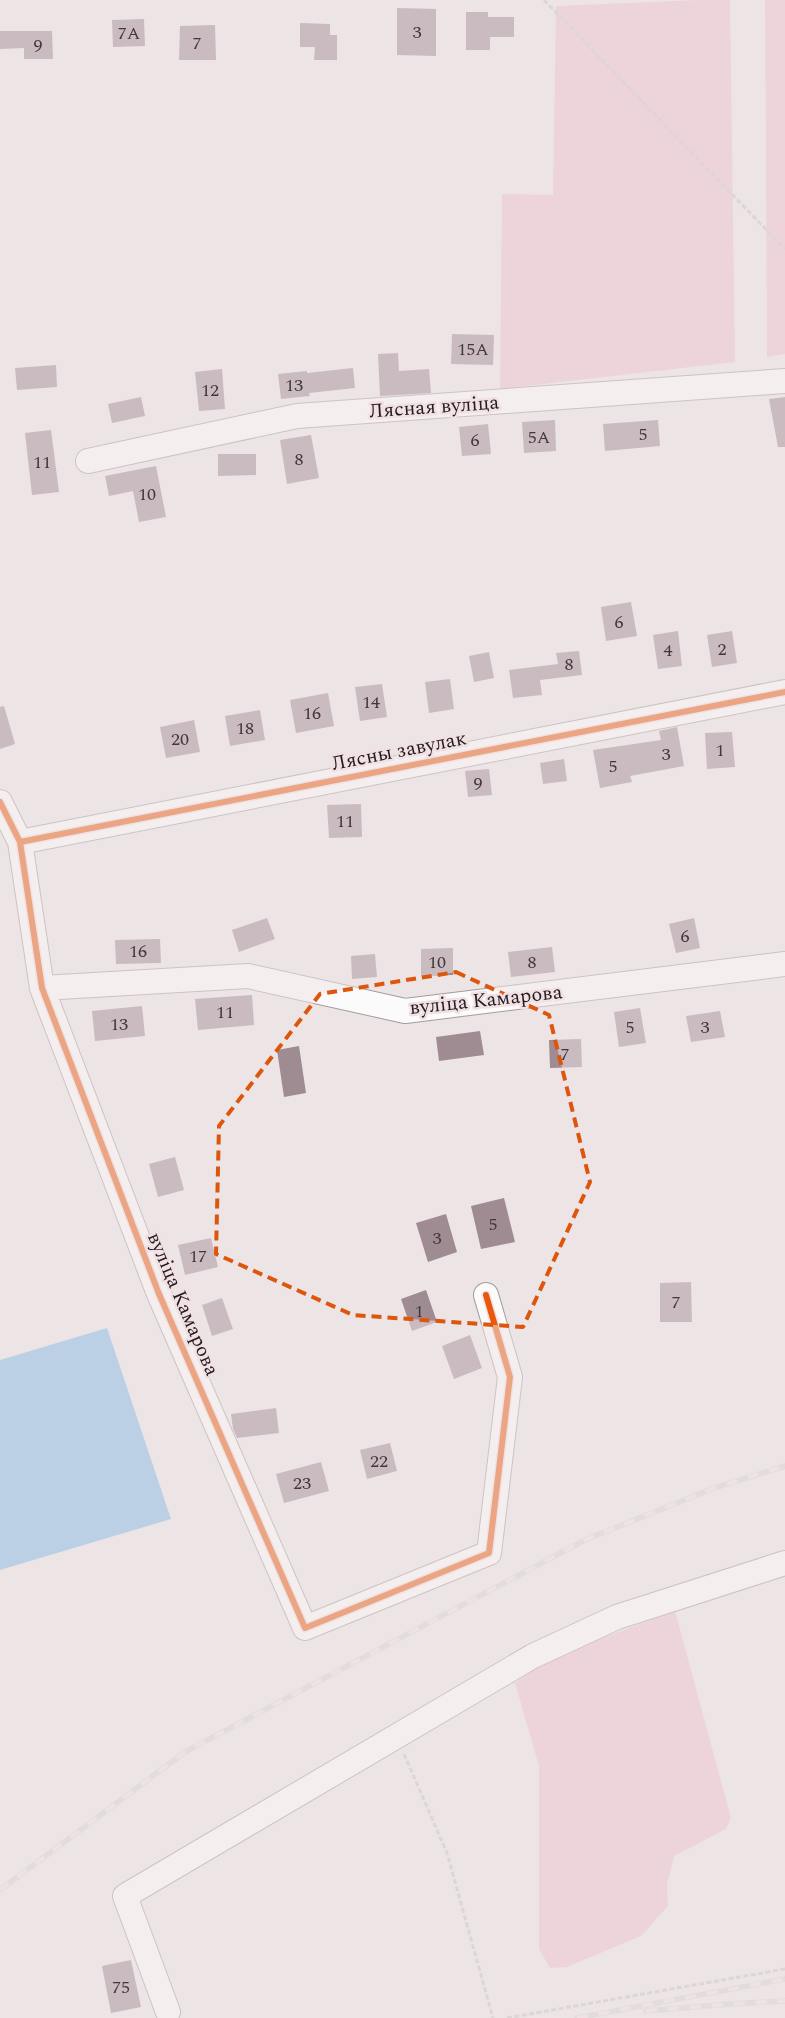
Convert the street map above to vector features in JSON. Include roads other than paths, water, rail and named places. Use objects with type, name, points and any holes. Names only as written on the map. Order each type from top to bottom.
[{"type":"street","name":"Лясная вуліца","points":[[88,461],[297,416],[785,381]]},
{"type":"street","name":"Лясны завулак","points":[[20,842],[785,692]]},
{"type":"street","points":[[0,802],[20,842],[42,988]]},
{"type":"street","name":"вуліца Камарова","points":[[486,1295],[510,1376],[489,1553],[305,1628],[159,1294],[42,988],[248,976],[405,1011],[785,964]]},
{"type":"street","points":[[168,2012],[125,1896],[533,1656],[616,1618],[785,1563]]},
{"type":"water","points":[[107,1328],[171,1519],[0,1570],[0,1360]]},
{"type":"railway","points":[[0,1890],[185,1752],[585,1540],[714,1488],[785,1466]]},
{"type":"railway","points":[[577,2018],[785,1979]]},
{"type":"railway","points":[[646,2011],[785,2001]]}]
